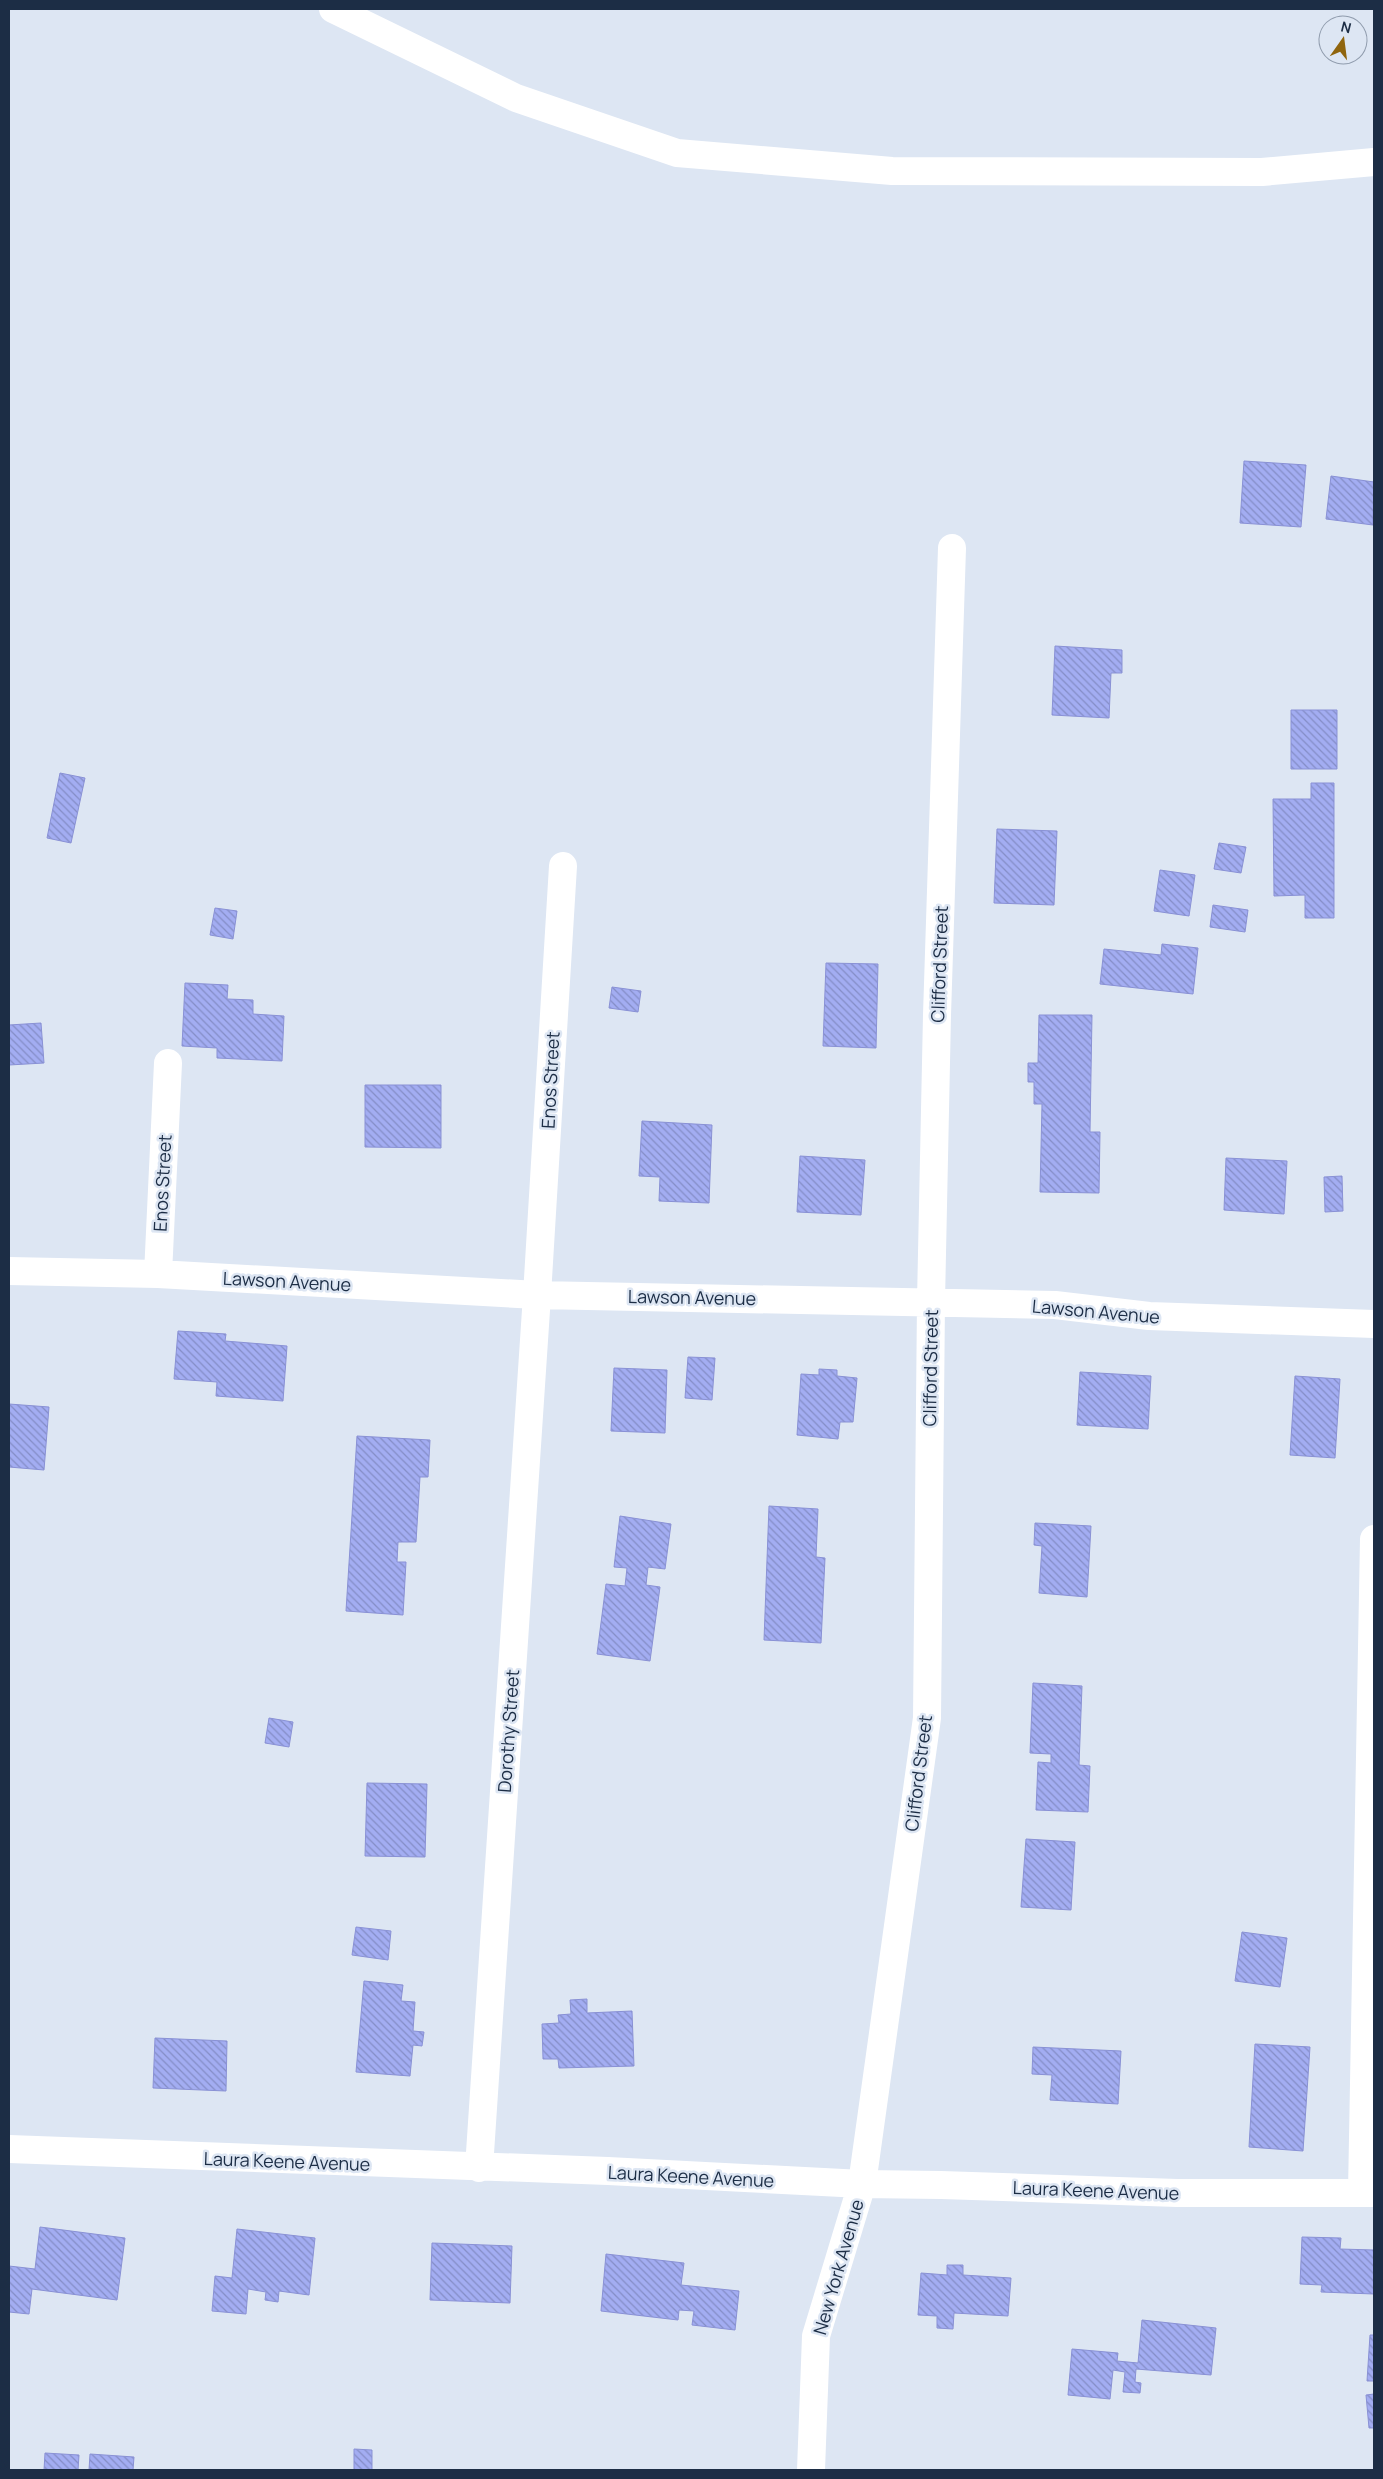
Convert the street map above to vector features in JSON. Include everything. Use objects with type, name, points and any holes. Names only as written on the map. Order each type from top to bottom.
[{"type":"street","points":[[333,9],[516,98],[677,152],[892,171],[1262,172],[1374,162]]},
{"type":"street","name":"Clifford Street","points":[[862,2184],[927,1718],[931,1301],[937,1015],[952,548]]},
{"type":"street","name":"Enos Street","points":[[537,1294],[563,866]]},
{"type":"street","name":"Enos Street","points":[[158,1274],[168,1063]]},
{"type":"street","name":"Lawson Avenue","points":[[9,1271],[158,1274],[537,1294],[931,1301],[1056,1306],[1149,1316],[1374,1324]]},
{"type":"street","name":"Dorothy Street","points":[[479,2168],[537,1294]]},
{"type":"street","points":[[1368,2192],[1374,1538]]},
{"type":"street","name":"Laura Keene Avenue","points":[[9,2149],[862,2184],[1177,2193],[1368,2192]]},
{"type":"street","name":"New York Avenue","points":[[811,2470],[816,2336],[862,2184]]},
{"type":"building","points":[[1244,461],[1306,465],[1301,527],[1240,523]]},
{"type":"building","points":[[1331,476],[1374,482],[1373,525],[1326,519]]},
{"type":"building","points":[[1055,646],[1122,650],[1122,673],[1111,673],[1109,718],[1052,715]]},
{"type":"building","points":[[1291,710],[1337,710],[1337,769],[1291,769]]},
{"type":"building","points":[[60,773],[85,778],[71,843],[47,838]]},
{"type":"building","points":[[1311,783],[1334,783],[1334,918],[1305,918],[1305,895],[1274,896],[1273,799],[1311,799]]},
{"type":"building","points":[[997,829],[1057,831],[1054,905],[994,903]]},
{"type":"building","points":[[1219,843],[1246,847],[1241,873],[1214,869]]},
{"type":"building","points":[[1160,870],[1195,875],[1189,916],[1154,911]]},
{"type":"building","points":[[1213,905],[1248,910],[1245,932],[1210,927]]},
{"type":"building","points":[[215,908],[237,911],[233,939],[210,935]]},
{"type":"building","points":[[1162,944],[1198,948],[1193,994],[1100,984],[1104,949],[1161,955]]},
{"type":"building","points":[[826,963],[878,964],[876,1048],[823,1046]]},
{"type":"building","points":[[185,983],[228,985],[227,999],[253,1000],[253,1014],[284,1016],[282,1061],[217,1058],[217,1048],[182,1046]]},
{"type":"building","points":[[612,987],[641,991],[638,1012],[609,1008]]},
{"type":"building","points":[[1039,1015],[1092,1015],[1090,1132],[1100,1132],[1099,1193],[1040,1192],[1042,1104],[1034,1104],[1034,1082],[1028,1082],[1028,1063],[1038,1063]]},
{"type":"building","points":[[41,1023],[44,1063],[9,1065],[9,1025]]},
{"type":"building","points":[[365,1085],[441,1085],[441,1148],[365,1147]]},
{"type":"building","points":[[642,1121],[712,1125],[709,1203],[659,1201],[660,1177],[639,1176]]},
{"type":"building","points":[[800,1156],[865,1160],[861,1215],[797,1212]]},
{"type":"building","points":[[1226,1158],[1287,1161],[1284,1214],[1224,1210]]},
{"type":"building","points":[[1342,1176],[1343,1211],[1325,1212],[1324,1177]]},
{"type":"building","points":[[178,1331],[226,1334],[225,1341],[287,1346],[283,1401],[216,1396],[217,1382],[174,1379]]},
{"type":"building","points":[[688,1357],[715,1358],[712,1400],[685,1398]]},
{"type":"building","points":[[614,1368],[667,1370],[665,1433],[611,1431]]},
{"type":"building","points":[[819,1369],[837,1370],[837,1376],[857,1378],[853,1422],[840,1422],[838,1439],[797,1435],[801,1374],[819,1375]]},
{"type":"building","points":[[1080,1372],[1151,1376],[1148,1429],[1077,1425]]},
{"type":"building","points":[[1295,1376],[1340,1379],[1335,1458],[1290,1455]]},
{"type":"building","points":[[9,1404],[49,1407],[44,1470],[9,1467]]},
{"type":"building","points":[[357,1436],[430,1440],[428,1477],[420,1477],[416,1542],[398,1542],[397,1562],[406,1562],[403,1615],[346,1611]]},
{"type":"building","points":[[769,1506],[818,1509],[816,1557],[825,1558],[821,1643],[764,1640]]},
{"type":"building","points":[[620,1516],[671,1524],[665,1569],[648,1567],[646,1585],[660,1587],[650,1661],[597,1654],[606,1584],[625,1586],[627,1568],[614,1567]]},
{"type":"building","points":[[1035,1523],[1091,1526],[1087,1597],[1039,1593],[1042,1546],[1034,1545]]},
{"type":"building","points":[[1033,1683],[1082,1686],[1079,1765],[1090,1766],[1088,1812],[1036,1810],[1038,1762],[1051,1763],[1051,1754],[1030,1753]]},
{"type":"building","points":[[269,1718],[293,1722],[289,1747],[265,1743]]},
{"type":"building","points":[[367,1783],[427,1784],[425,1857],[365,1856]]},
{"type":"building","points":[[1026,1839],[1075,1842],[1071,1910],[1021,1907]]},
{"type":"building","points":[[356,1927],[391,1931],[388,1960],[352,1955]]},
{"type":"building","points":[[1242,1932],[1287,1938],[1280,1987],[1235,1981]]},
{"type":"building","points":[[364,1981],[403,1985],[401,2001],[415,2002],[413,2031],[424,2032],[422,2046],[413,2045],[410,2076],[356,2072]]},
{"type":"building","points":[[587,1999],[587,2013],[632,2011],[634,2066],[559,2068],[558,2059],[543,2059],[542,2024],[559,2023],[558,2015],[571,2014],[570,2000]]},
{"type":"building","points":[[155,2038],[227,2041],[226,2091],[153,2088]]},
{"type":"building","points":[[1255,2044],[1310,2047],[1303,2151],[1249,2147]]},
{"type":"building","points":[[1033,2047],[1121,2051],[1118,2104],[1050,2100],[1052,2075],[1032,2074]]},
{"type":"building","points":[[40,2227],[125,2238],[117,2300],[32,2289],[29,2314],[9,2312],[9,2266],[35,2269]]},
{"type":"building","points":[[237,2229],[315,2238],[309,2295],[279,2291],[278,2302],[265,2300],[266,2292],[248,2289],[246,2314],[212,2311],[215,2276],[232,2278]]},
{"type":"building","points":[[1302,2237],[1341,2238],[1340,2249],[1374,2250],[1374,2294],[1321,2292],[1322,2285],[1300,2284]]},
{"type":"building","points":[[432,2243],[512,2246],[510,2303],[430,2300]]},
{"type":"building","points":[[606,2254],[684,2263],[681,2285],[739,2291],[735,2330],[692,2325],[694,2311],[679,2310],[678,2320],[601,2311]]},
{"type":"building","points":[[947,2265],[963,2265],[963,2275],[1011,2278],[1008,2316],[954,2313],[953,2329],[937,2328],[937,2316],[918,2315],[921,2273],[947,2275]]},
{"type":"building","points":[[1142,2320],[1216,2328],[1211,2375],[1136,2369],[1135,2382],[1141,2383],[1140,2393],[1123,2392],[1125,2372],[1113,2370],[1110,2399],[1068,2395],[1072,2349],[1118,2353],[1117,2361],[1138,2363]]},
{"type":"building","points":[[1370,2335],[1374,2335],[1374,2381],[1367,2381]]},
{"type":"building","points":[[1374,2394],[1374,2428],[1369,2428],[1366,2395]]},
{"type":"building","points":[[354,2449],[372,2450],[372,2470],[354,2470]]},
{"type":"building","points":[[45,2453],[79,2455],[78,2470],[44,2470]]},
{"type":"building","points":[[90,2454],[134,2457],[133,2470],[89,2470]]}]
